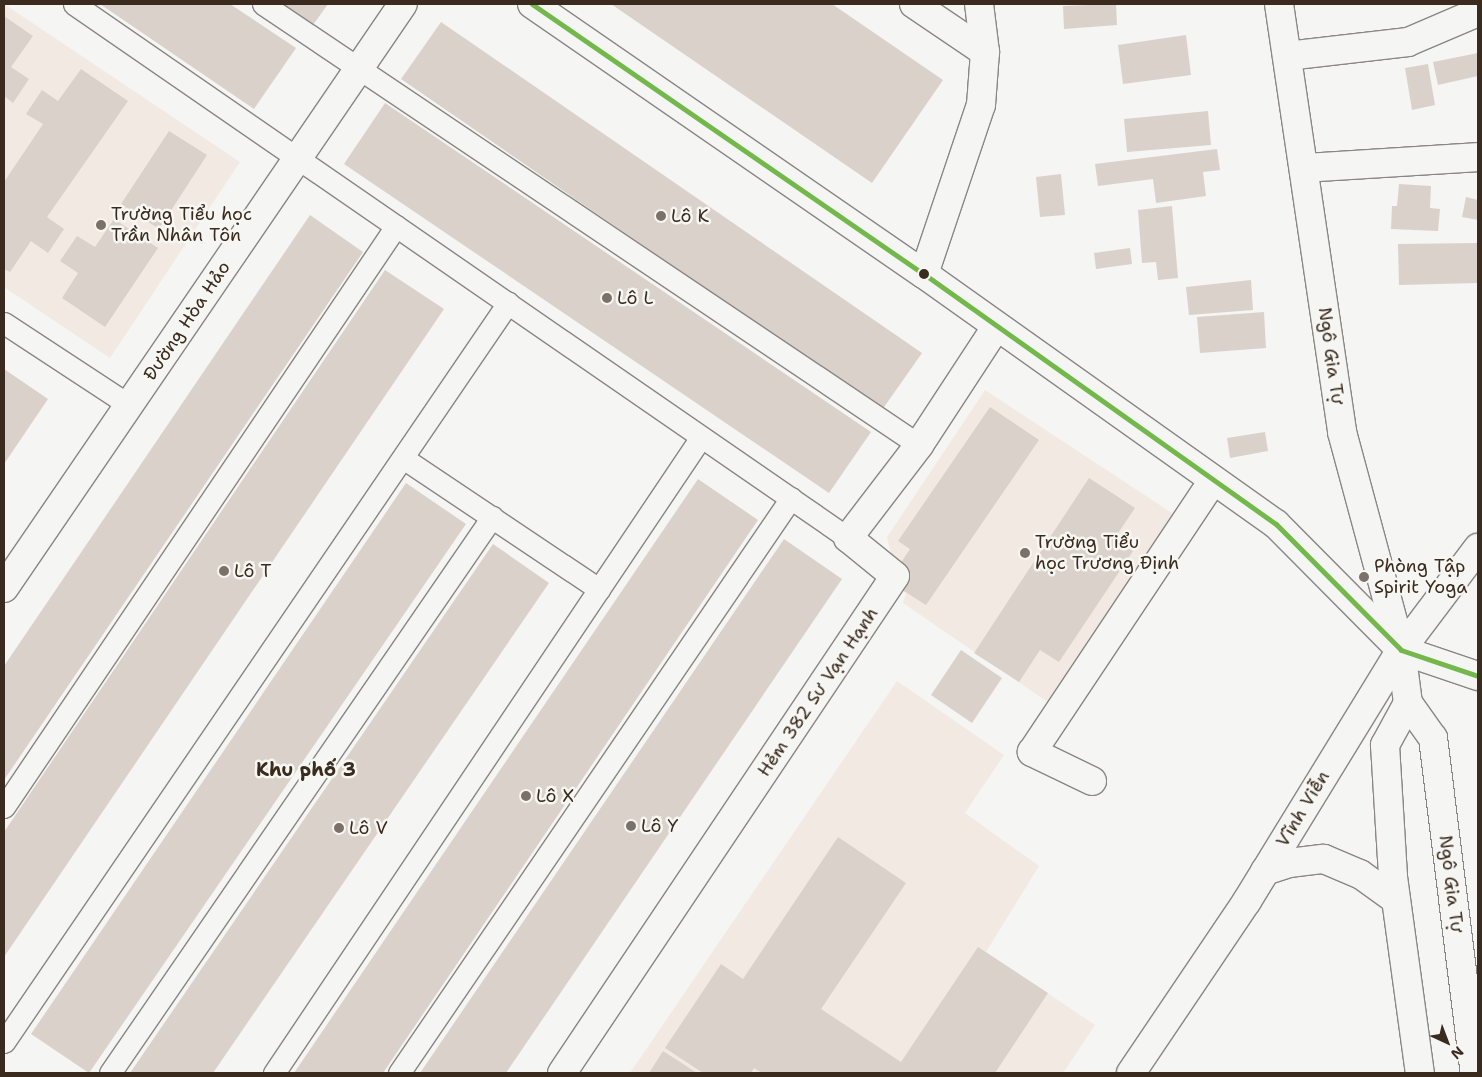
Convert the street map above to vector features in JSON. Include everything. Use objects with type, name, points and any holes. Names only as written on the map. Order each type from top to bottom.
[{"type":"street","name":"Đường Hòa Hảo","points":[[4,588],[403,4]]},
{"type":"street","points":[[532,4],[924,274],[1276,524],[1402,650],[1478,676]]},
{"type":"street","points":[[914,4],[985,52]]},
{"type":"street","points":[[924,274],[981,105],[985,52],[979,4]]},
{"type":"street","name":"Ngô Gia Tự","points":[[1279,4],[1342,432],[1402,650],[1408,703],[1433,738],[1472,999],[1475,1073]]},
{"type":"street","points":[[1287,56],[1408,42],[1478,12]]},
{"type":"street","points":[[1304,168],[1478,157]]},
{"type":"street","points":[[848,538],[919,445],[997,326]]},
{"type":"street","points":[[1092,781],[1032,752],[1213,481]]},
{"type":"street","name":"Hẻm 382 Sư Vạn Hạnh","points":[[562,1073],[895,576],[848,538]]},
{"type":"street","name":"Vĩnh Viễn","points":[[1132,1073],[1265,871],[1402,650],[1478,548]]},
{"type":"street","points":[[1408,703],[1385,745],[1396,900],[1420,1073]]},
{"type":"street","points":[[1265,871],[1289,863],[1324,860],[1360,874],[1396,900]]},
{"type":"lane","points":[[74,4],[848,538]]},
{"type":"lane","points":[[262,4],[919,445]]},
{"type":"lane","points":[[4,807],[396,226]]},
{"type":"lane","points":[[4,1042],[508,303]]},
{"type":"lane","points":[[4,324],[129,405]]},
{"type":"lane","points":[[274,1073],[702,437]]},
{"type":"lane","points":[[403,458],[599,589]]},
{"type":"lane","points":[[398,1073],[791,498]]},
{"type":"lane","points":[[110,1073],[492,517]]},
{"type":"shaded area","name":"Trường Tiểu học Trần Nhân Tôn","points":[[4,4],[240,162],[110,358],[4,287]]},
{"type":"shaded area","name":"Trường Tiểu học Trương Định","points":[[985,390],[1181,519],[1055,707],[903,603],[906,593],[899,588],[887,537]]},
{"type":"shaded area","points":[[897,681],[1004,755],[965,813],[1039,866],[986,952],[1095,1025],[1063,1073],[630,1073]]},
{"type":"building","points":[[100,4],[230,4],[296,48],[254,109]]},
{"type":"building","points":[[282,4],[328,4],[313,25]]},
{"type":"building","points":[[611,4],[832,4],[943,80],[872,183]]},
{"type":"building","points":[[1116,4],[1117,25],[1064,29],[1063,6]]},
{"type":"building","points":[[4,16],[33,36],[11,67],[29,79],[13,103],[4,96]]},
{"type":"building","name":"Lô K","points":[[441,22],[922,353],[882,410],[401,79]]},
{"type":"building","points":[[1186,35],[1191,75],[1123,84],[1118,45]]},
{"type":"building","points":[[1478,53],[1478,76],[1438,85],[1433,62]]},
{"type":"building","points":[[1428,64],[1435,105],[1412,110],[1405,68]]},
{"type":"building","points":[[81,69],[128,101],[47,217],[64,229],[48,253],[31,241],[10,272],[4,269],[4,182],[43,124],[26,114],[42,90],[58,101]]},
{"type":"building","name":"Lô L","points":[[385,103],[871,432],[829,493],[344,164]]},
{"type":"building","points":[[1208,111],[1211,145],[1127,152],[1124,119]]},
{"type":"building","points":[[169,131],[207,155],[159,229],[121,204]]},
{"type":"building","points":[[1217,149],[1220,170],[1203,172],[1206,196],[1156,203],[1153,179],[1098,186],[1095,164]]},
{"type":"building","points":[[1061,174],[1065,215],[1040,217],[1036,177]]},
{"type":"building","points":[[1399,184],[1431,186],[1430,208],[1440,209],[1438,231],[1391,229],[1392,206],[1397,206]]},
{"type":"building","points":[[1466,197],[1478,200],[1478,220],[1462,217]]},
{"type":"building","points":[[1172,206],[1178,278],[1158,280],[1156,262],[1142,263],[1138,210]]},
{"type":"building","points":[[310,215],[363,252],[4,780],[4,666]]},
{"type":"building","points":[[114,219],[158,248],[105,327],[62,298],[78,273],[60,261],[77,236],[95,247]]},
{"type":"building","points":[[1478,243],[1478,283],[1399,285],[1398,244]]},
{"type":"building","points":[[1130,248],[1132,264],[1096,269],[1094,253]]},
{"type":"building","name":"Lô T","points":[[385,270],[444,309],[4,957],[4,832]]},
{"type":"building","points":[[1251,280],[1253,310],[1189,315],[1186,287]]},
{"type":"building","points":[[1264,312],[1266,348],[1200,353],[1197,317]]},
{"type":"building","points":[[4,369],[48,399],[4,464]]},
{"type":"building","points":[[990,407],[1039,440],[926,605],[899,588],[896,570],[910,549],[898,541]]},
{"type":"building","points":[[1265,432],[1268,451],[1230,458],[1227,438]]},
{"type":"building","points":[[1089,478],[1135,508],[1114,539],[1133,551],[1059,662],[1040,650],[1019,682],[974,653]]},
{"type":"building","name":"Lô X","points":[[698,479],[758,520],[383,1073],[294,1073]]},
{"type":"building","points":[[406,483],[466,524],[89,1073],[31,1034]]},
{"type":"building","name":"Lô Y","points":[[784,539],[842,579],[506,1073],[420,1073]]},
{"type":"building","name":"Lô V","points":[[493,544],[549,583],[213,1073],[130,1073]]},
{"type":"building","points":[[961,650],[1002,678],[972,723],[931,695]]},
{"type":"building","points":[[838,837],[906,883],[821,1009],[901,1062],[978,947],[1048,993],[995,1073],[762,1073],[754,1068],[751,1073],[703,1073],[665,1048],[721,964],[743,979]]},
{"type":"building","points":[[663,1051],[697,1073],[649,1073]]},
{"type":"transit line","points":[[532,4],[924,274],[1276,524],[1401,650],[1478,676]]},
{"type":"place","name":"Lô K","points":[[661,216]]},
{"type":"place","name":"Trường Tiểu học Trần Nhân Tôn","points":[[101,225]]},
{"type":"place","name":"Lô L","points":[[607,298]]},
{"type":"place","name":"Trường Tiểu học Trương Định","points":[[1025,553]]},
{"type":"place","name":"Lô T","points":[[224,571]]},
{"type":"place","name":"Phòng Tập Spirit Yoga","points":[[1364,577]]},
{"type":"place","name":"Lô X","points":[[526,796]]},
{"type":"place","name":"Lô Y","points":[[631,826]]},
{"type":"place","name":"Lô V","points":[[339,828]]},
{"type":"district","name":"Khu phố 3","points":[[306,770]]}]
